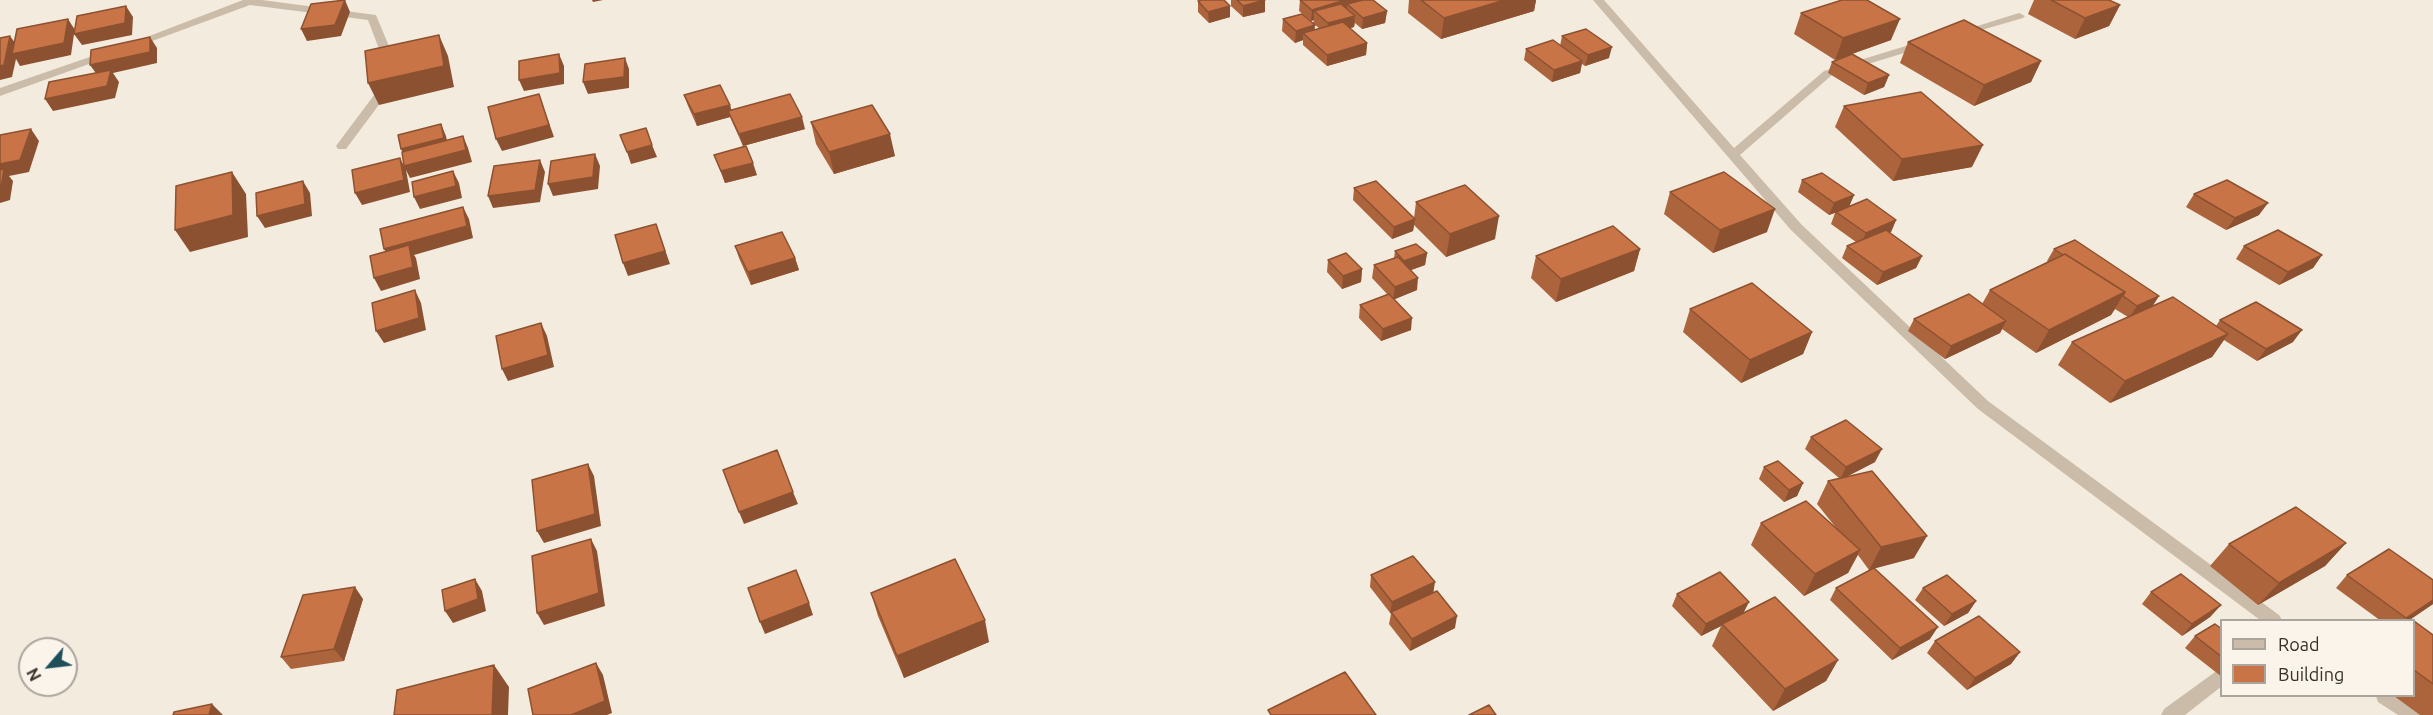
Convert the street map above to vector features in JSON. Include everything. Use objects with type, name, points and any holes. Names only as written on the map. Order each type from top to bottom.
[{"type":"street","points":[[1598,0],[1796,227],[1983,405],[2270,619]]},
{"type":"street","points":[[0,92],[252,1],[372,17],[395,75],[342,146]]},
{"type":"street","points":[[1733,155],[1828,73],[2019,16]]},
{"type":"street","points":[[2171,715],[2220,677]]},
{"type":"street","points":[[2387,697],[2414,715]]},
{"type":"building","points":[[345,0],[335,25],[301,29],[311,4]]},
{"type":"building","points":[[1224,0],[1230,6],[1208,12],[1198,1]]},
{"type":"building","points":[[1237,0],[1265,0],[1243,6]]},
{"type":"building","points":[[1300,0],[1345,0],[1312,10]]},
{"type":"building","points":[[1373,0],[1387,11],[1363,18],[1347,4]]},
{"type":"building","points":[[1421,0],[1505,0],[1444,18]]},
{"type":"building","points":[[1842,0],[1867,0],[1900,19],[1843,38],[1801,13]]},
{"type":"building","points":[[2051,0],[2109,0],[2120,5],[2085,18]]},
{"type":"building","points":[[1341,4],[1355,16],[1328,23],[1314,11]]},
{"type":"building","points":[[126,6],[125,23],[74,34],[77,16]]},
{"type":"building","points":[[1302,14],[1315,25],[1296,31],[1283,19]]},
{"type":"building","points":[[68,19],[64,43],[12,54],[17,29]]},
{"type":"building","points":[[1964,20],[2041,61],[1984,85],[1908,42]]},
{"type":"building","points":[[1343,22],[1367,43],[1327,55],[1303,33]]},
{"type":"building","points":[[1586,29],[1612,47],[1588,55],[1562,36]]},
{"type":"building","points":[[439,35],[444,66],[368,83],[365,51]]},
{"type":"building","points":[[10,36],[4,65],[0,66],[0,38]]},
{"type":"building","points":[[150,37],[150,52],[90,65],[91,50]]},
{"type":"building","points":[[1553,40],[1582,61],[1554,70],[1526,49]]},
{"type":"building","points":[[559,54],[560,73],[519,80],[519,61]]},
{"type":"building","points":[[1852,54],[1889,75],[1868,83],[1832,62]]},
{"type":"building","points":[[625,58],[624,77],[583,82],[585,64]]},
{"type":"building","points":[[111,70],[107,86],[45,99],[49,82]]},
{"type":"building","points":[[720,85],[730,105],[694,114],[684,95]]},
{"type":"building","points":[[1921,92],[1983,145],[1902,159],[1844,106]]},
{"type":"building","points":[[539,94],[549,125],[496,139],[488,107]]},
{"type":"building","points":[[790,94],[802,117],[739,134],[728,111]]},
{"type":"building","points":[[872,105],[890,134],[829,152],[811,122]]},
{"type":"building","points":[[441,124],[444,138],[401,149],[398,135]]},
{"type":"building","points":[[646,128],[652,145],[627,152],[620,135]]},
{"type":"building","points":[[31,129],[20,160],[0,164],[0,135]]},
{"type":"building","points":[[463,136],[466,150],[404,166],[402,152]]},
{"type":"building","points":[[746,146],[753,163],[721,171],[714,155]]},
{"type":"building","points":[[595,154],[593,177],[548,184],[551,161]]},
{"type":"building","points":[[400,158],[404,180],[355,193],[352,170]]},
{"type":"building","points":[[540,160],[535,190],[488,196],[494,166]]},
{"type":"building","points":[[4,169],[1,188],[0,188],[0,170]]},
{"type":"building","points":[[453,171],[456,186],[414,197],[412,182]]},
{"type":"building","points":[[232,172],[233,215],[175,230],[176,186]]},
{"type":"building","points":[[1724,172],[1775,209],[1720,230],[1670,192]]},
{"type":"building","points":[[1822,173],[1854,195],[1834,203],[1802,180]]},
{"type":"building","points":[[2227,180],[2268,203],[2235,218],[2194,194]]},
{"type":"building","points":[[303,181],[305,204],[257,216],[256,193]]},
{"type":"building","points":[[1376,181],[1415,219],[1394,227],[1354,188]]},
{"type":"building","points":[[1465,185],[1499,216],[1450,234],[1416,202]]},
{"type":"building","points":[[1867,199],[1896,220],[1866,233],[1836,212]]},
{"type":"building","points":[[463,207],[467,226],[384,249],[380,229]]},
{"type":"building","points":[[656,224],[665,251],[623,263],[615,235]]},
{"type":"building","points":[[1613,226],[1640,249],[1561,279],[1536,256]]},
{"type":"building","points":[[1886,230],[1922,256],[1883,272],[1847,246]]},
{"type":"building","points":[[2278,230],[2322,255],[2288,272],[2244,246]]},
{"type":"building","points":[[782,232],[795,258],[748,272],[735,246]]},
{"type":"building","points":[[2075,240],[2159,296],[2137,306],[2123,296],[2125,292],[2054,249]]},
{"type":"building","points":[[1416,244],[1427,253],[1404,261],[1395,251]]},
{"type":"building","points":[[409,245],[413,267],[374,278],[370,256]]},
{"type":"building","points":[[1346,253],[1362,269],[1343,276],[1328,260]]},
{"type":"building","points":[[2065,254],[2125,292],[2049,330],[1990,290]]},
{"type":"building","points":[[1398,257],[1418,278],[1395,287],[1374,265]]},
{"type":"building","points":[[1752,283],[1812,332],[1750,360],[1690,309]]},
{"type":"building","points":[[415,290],[419,318],[376,331],[372,303]]},
{"type":"building","points":[[1389,294],[1412,318],[1383,329],[1360,305]]},
{"type":"building","points":[[1969,294],[2006,321],[1951,346],[1914,319]]},
{"type":"building","points":[[2173,297],[2228,334],[2125,381],[2072,342]]},
{"type":"building","points":[[2256,302],[2302,330],[2266,349],[2220,320]]},
{"type":"building","points":[[541,323],[548,355],[502,369],[496,336]]},
{"type":"building","points":[[1846,420],[1882,449],[1846,467],[1811,437]]},
{"type":"building","points":[[777,450],[793,492],[739,512],[723,470]]},
{"type":"building","points":[[1778,461],[1803,483],[1789,490],[1764,467]]},
{"type":"building","points":[[588,464],[595,514],[537,531],[532,480]]},
{"type":"building","points":[[1872,471],[1927,536],[1881,547],[1828,481]]},
{"type":"building","points":[[1806,501],[1860,550],[1815,574],[1761,523]]},
{"type":"building","points":[[2296,507],[2346,543],[2279,583],[2229,544]]},
{"type":"building","points":[[591,539],[599,593],[537,613],[532,556]]},
{"type":"building","points":[[2389,549],[2433,580],[2433,600],[2406,618],[2347,575]]},
{"type":"building","points":[[1413,556],[1435,582],[1392,602],[1371,575]]},
{"type":"building","points":[[955,559],[985,620],[897,656],[871,593]]},
{"type":"building","points":[[1874,568],[1938,627],[1900,648],[1836,588]]},
{"type":"building","points":[[796,570],[809,603],[760,622],[748,588]]},
{"type":"building","points":[[1720,572],[1749,602],[1706,624],[1677,594]]},
{"type":"building","points":[[2181,574],[2221,605],[2192,624],[2151,592]]},
{"type":"building","points":[[1947,575],[1976,601],[1952,614],[1923,588]]},
{"type":"building","points":[[475,579],[478,599],[445,611],[442,590]]},
{"type":"building","points":[[355,587],[334,649],[281,657],[303,595]]},
{"type":"building","points":[[1437,591],[1457,616],[1412,639],[1391,612]]},
{"type":"building","points":[[1775,597],[1838,660],[1785,689],[1722,624]]},
{"type":"building","points":[[1979,616],[2020,652],[1975,678],[1935,641]]},
{"type":"building","points":[[2415,622],[2433,635],[2433,684],[2415,671]]},
{"type":"building","points":[[2215,624],[2220,628],[2220,655],[2195,636]]},
{"type":"building","points":[[596,663],[605,701],[571,715],[533,715],[528,689]]},
{"type":"building","points":[[494,665],[492,715],[394,715],[397,690]]},
{"type":"building","points":[[1345,672],[1376,715],[1271,715],[1268,710]]},
{"type":"building","points":[[212,704],[209,715],[173,715],[174,712]]},
{"type":"building","points":[[1489,705],[1496,715],[1469,715]]}]
